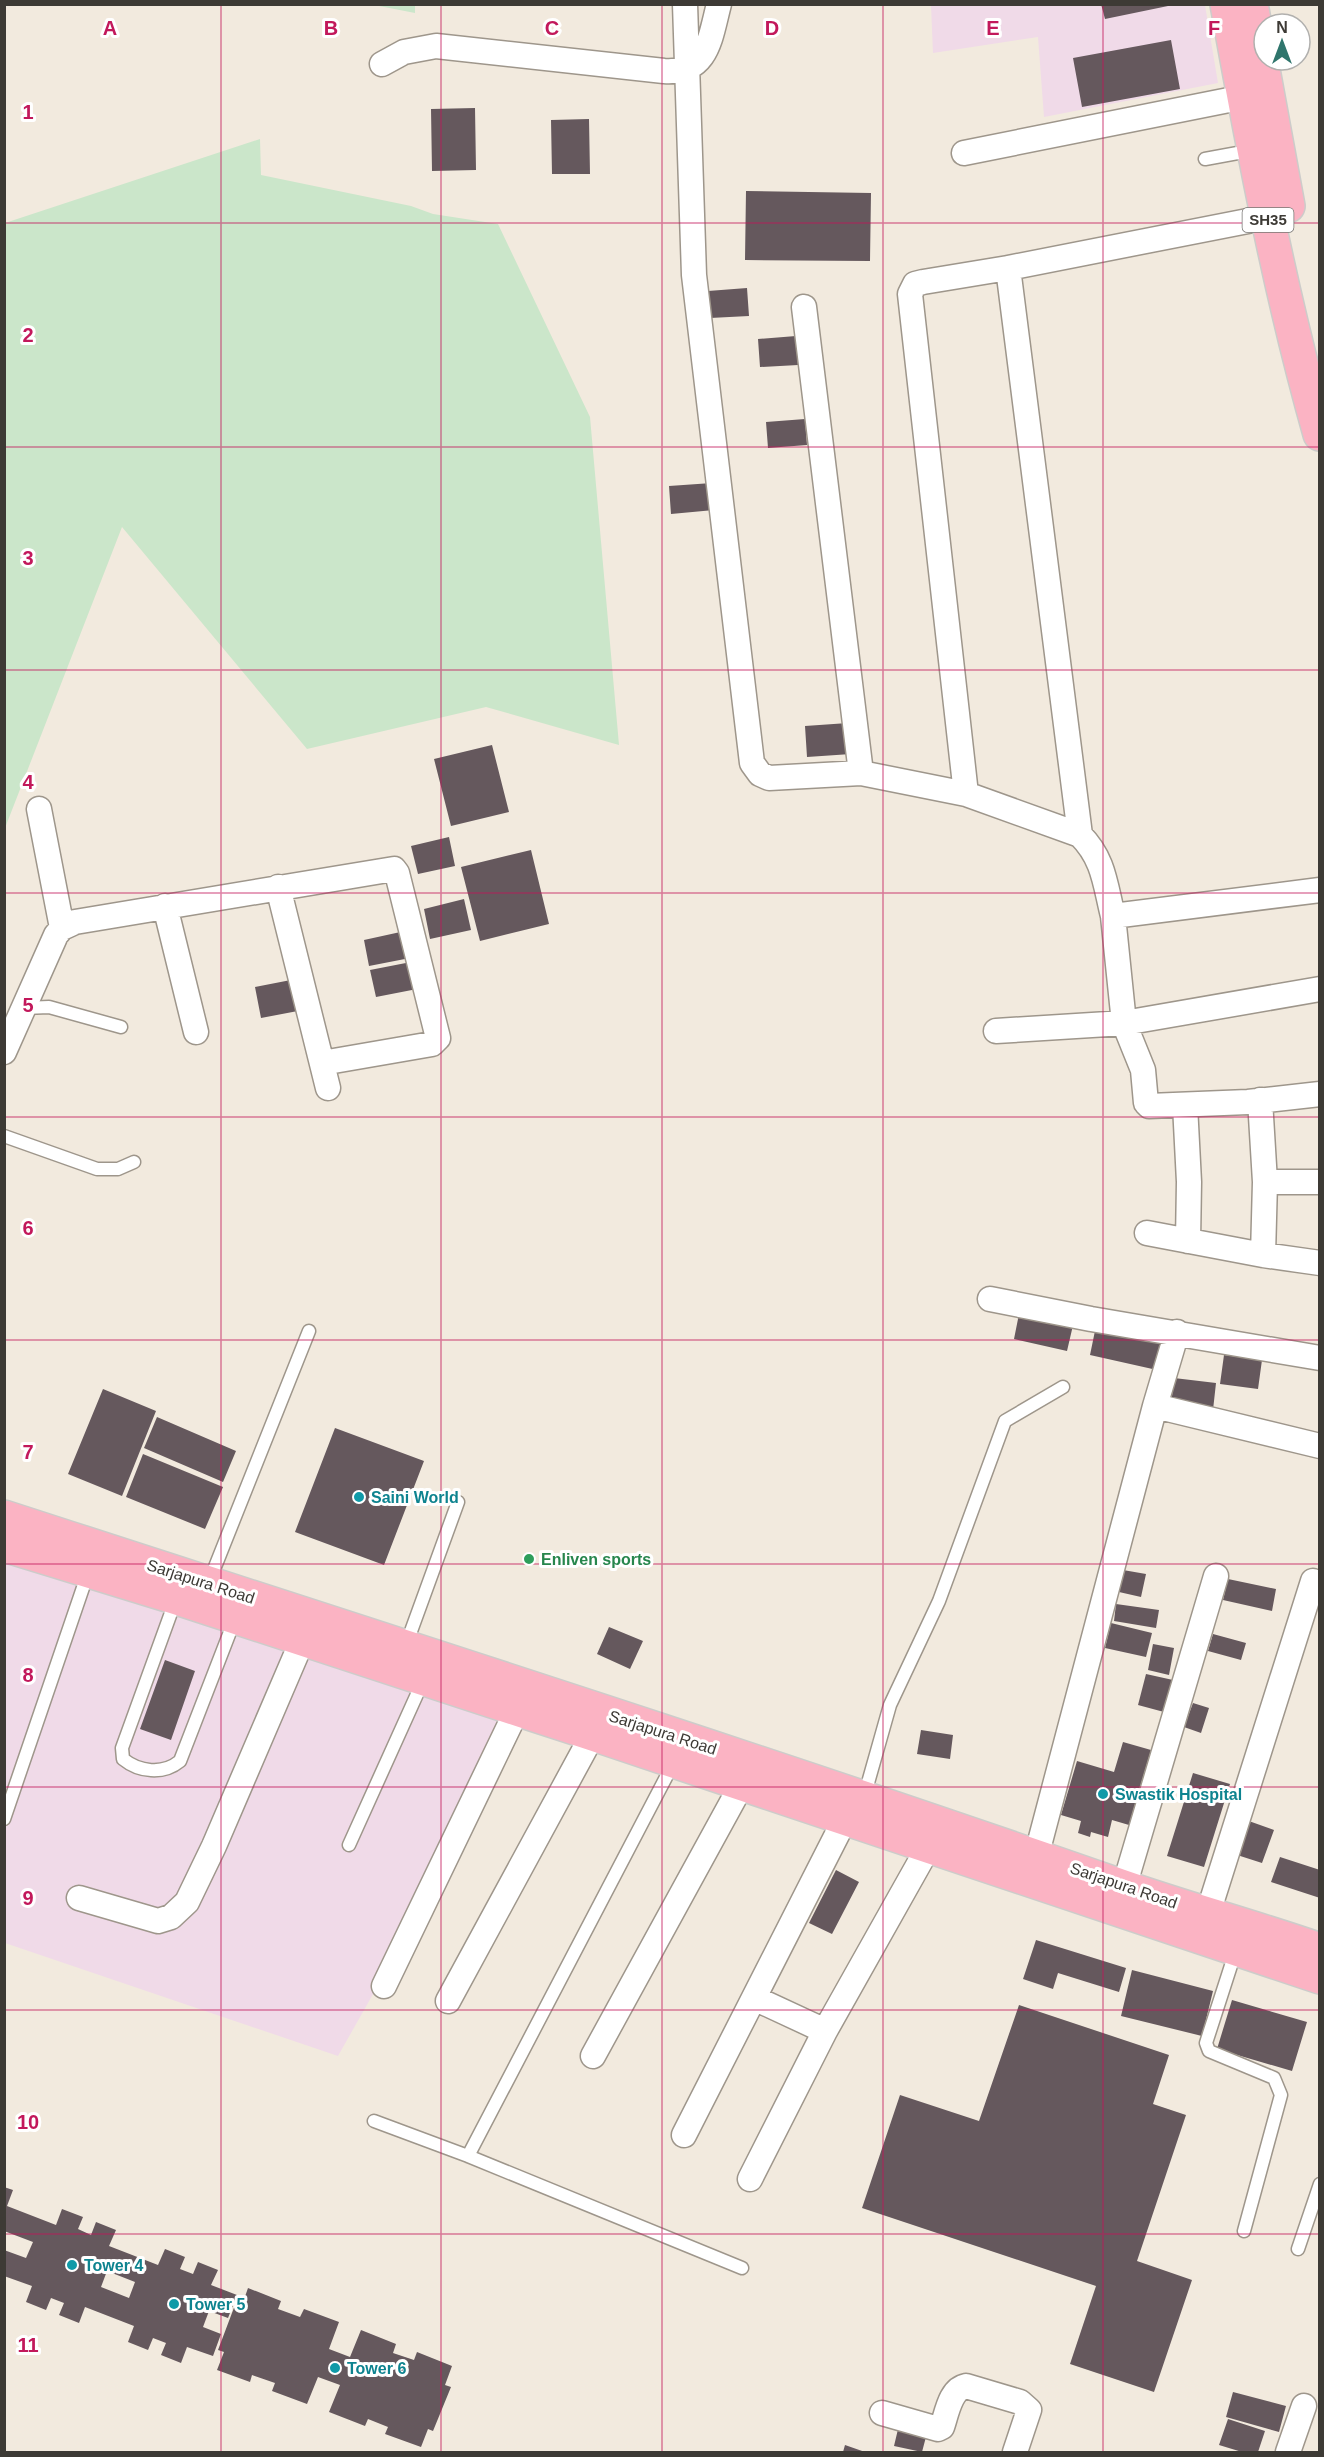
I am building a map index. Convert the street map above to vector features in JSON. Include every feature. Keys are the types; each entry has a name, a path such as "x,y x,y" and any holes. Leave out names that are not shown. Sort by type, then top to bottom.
{"main road":[{"name":"SH35","path":"1227,4 1254,150 1278,215"},
{"name":"SH35","path":"1251,4 1278,215 1314,364 1320,434"},
{"name":"Sarjapura Road","path":"4,1517 209,1584 239,1606 302,1641 742,1784 855,1808 928,1846 1124,1887 1320,1950"},
{"name":"Sarjapura Road","path":"4,1545 177,1598 239,1606 405,1647 855,1808 1034,1868 1236,1949 1320,1977"}],"street":[{"path":"686,4 694,275 752,763 760,774 769,778 861,773 966,794 1080,835 1093,848 1100,862 1113,916 1124,1023 1143,1070 1146,1103 1154,1107 1320,1094"},
{"path":"382,64 404,52 436,46 673,72 687,68 705,54 719,4"},
{"path":"964,153 1244,97"},
{"path":"966,794 910,294 915,284 1278,215"},
{"path":"1008,268 1080,835"},
{"path":"804,307 861,773"},
{"path":"39,809 62,928"},
{"path":"4,1052 56,935 62,928 75,922 391,868 397,873 438,1038 436,1042 322,1063"},
{"path":"278,887 328,1088"},
{"path":"1113,916 1320,890"},
{"path":"165,906 196,1032"},
{"path":"996,1031 1124,1023 1320,989"},
{"path":"1260,1100 1265,1182 1263,1255"},
{"path":"1185,1105 1189,1182 1188,1241"},
{"path":"1265,1182 1320,1182"},
{"path":"1147,1233 1263,1255 1320,1263"},
{"path":"990,1299 1091,1319 1320,1358"},
{"path":"1034,1868 1155,1406 1177,1332"},
{"path":"1155,1406 1320,1446"},
{"path":"1124,1887 1216,1576"},
{"path":"1208,1913 1313,1581"},
{"path":"79,1898 158,1921 171,1917 187,1902 214,1846 302,1641"},
{"path":"384,1986 517,1710"},
{"path":"448,2001 593,1734"},
{"path":"593,2056 742,1784"},
{"path":"684,2135 855,1808"},
{"path":"750,2179 825,2031 928,1846"},
{"path":"754,1998 825,2031"},
{"path":"882,2413 938,2429 942,2427 955,2392 960,2387 966,2386 1020,2402 1029,2410 1015,2452"},
{"path":"1288,2452 1304,2406"}],"lane":[{"path":"1205,159 1254,150"},
{"path":"24,1008 49,1006 121,1027"},
{"path":"4,1136 97,1170 118,1168 134,1162"},
{"path":"209,1584 309,1331"},
{"path":"855,1808 890,1705 939,1601 1005,1421 1062,1387"},
{"path":"405,1647 458,1502"},
{"path":"4,1819 88,1572"},
{"path":"177,1598 122,1748 123,1759 131,1766 156,1771 172,1768 180,1761 239,1606"},
{"path":"349,1845 423,1680"},
{"path":"468,2156 674,1761"},
{"path":"1236,1949 1206,2043 1207,2048 1209,2051 1274,2078 1281,2096 1244,2231"},
{"path":"374,2121 468,2156 742,2268"},
{"path":"1298,2249 1320,2184"}],"shaded area":[{"path":"931,5 1205,5 1218,83 1044,117 1038,37 933,53"},
{"path":"5,1556 523,1729 338,2056 5,1943"}],"green space":[{"path":"374,5 415,5 415,13"},
{"path":"260,139 261,175 411,206 433,214 498,224 590,417 619,745 486,707 307,749 122,527 5,828 5,223"}],"building":[{"path":"1101,4 1168,4 1168,6 1105,19"},
{"path":"1171,40 1180,89 1082,107 1073,58"},
{"path":"475,108 476,170 432,171 431,109"},
{"path":"589,119 590,174 552,174 551,120"},
{"path":"746,191 871,193 870,261 745,260"},
{"path":"747,288 749,316 710,318 708,291"},
{"path":"796,336 798,365 760,367 758,339"},
{"path":"805,419 807,445 768,448 766,422"},
{"path":"712,483 714,510 671,514 669,486"},
{"path":"848,723 851,754 807,757 805,726"},
{"path":"492,745 509,812 451,826 434,759"},
{"path":"449,837 455,866 418,874 411,846"},
{"path":"531,850 549,924 480,941 461,867"},
{"path":"464,899 471,930 430,939 424,909"},
{"path":"405,931 410,958 369,966 364,940"},
{"path":"411,962 417,989 376,997 370,970"},
{"path":"296,979 303,1010 261,1018 255,987"},
{"path":"1020,1309 1074,1321 1067,1351 1014,1339"},
{"path":"1096,1326 1163,1340 1157,1370 1090,1355"},
{"path":"1224,1355 1262,1360 1258,1389 1220,1384"},
{"path":"1174,1378 1216,1383 1213,1410 1171,1405"},
{"path":"103,1389 156,1411 122,1496 68,1474"},
{"path":"157,1417 236,1451 223,1482 144,1448"},
{"name":"Saini World","path":"335,1428 424,1461 384,1565 295,1532"},
{"path":"143,1454 223,1487 205,1529 126,1497"},
{"path":"1123,1570 1146,1574 1141,1597 1119,1592"},
{"path":"1228,1579 1276,1589 1272,1611 1223,1600"},
{"path":"1116,1604 1159,1610 1156,1628 1114,1621"},
{"path":"1111,1623 1152,1633 1146,1657 1105,1648"},
{"path":"609,1627 643,1641 630,1669 597,1654"},
{"path":"1213,1634 1246,1643 1241,1660 1208,1651"},
{"path":"1153,1644 1174,1648 1169,1675 1148,1670"},
{"path":"165,1660 195,1671 171,1740 140,1729"},
{"path":"1146,1674 1173,1680 1164,1712 1138,1705"},
{"path":"1193,1703 1209,1708 1201,1733 1184,1727"},
{"path":"921,1730 953,1735 950,1759 917,1754"},
{"name":"Swastik Hospital","path":"1123,1742 1151,1750 1129,1825 1112,1820 1108,1837 1091,1832 1090,1837 1078,1833 1081,1821 1061,1815 1077,1761 1114,1772"},
{"path":"1193,1773 1230,1784 1204,1867 1167,1856"},
{"path":"1246,1820 1274,1830 1262,1863 1234,1854"},
{"path":"1280,1857 1320,1870 1320,1898 1271,1882"},
{"path":"836,1870 859,1882 832,1934 809,1923"},
{"path":"1036,1940 1126,1968 1119,1992 1058,1973 1053,1989 1023,1979"},
{"path":"1132,1970 1213,1991 1202,2036 1121,2016"},
{"path":"1232,2000 1307,2022 1292,2071 1217,2049"},
{"path":"1019,2005 1169,2055 1153,2104 1186,2115 1137,2261 1192,2280 1154,2392 1070,2364 1096,2286 862,2208 900,2095 979,2121"},
{"path":"4,2187 13,2190 7,2206 56,2225 62,2209 83,2217 78,2229 91,2235 96,2222 116,2230 109,2246 158,2265 165,2249 185,2257 180,2269 193,2274 198,2262 218,2270 211,2285 237,2295 228,2318 209,2311 203,2327 221,2334 213,2356 187,2347 181,2363 161,2355 166,2343 153,2338 148,2350 128,2342 134,2326 85,2307 79,2323 59,2315 64,2303 51,2298 46,2310 26,2302 32,2286 4,2276 4,2250 26,2258 33,2242 4,2231","holes":["107,2271 135,2282 129,2298 101,2287"]},
{"name":"Tower 6","path":"248,2288 281,2301 278,2309 300,2317 304,2309 339,2322 329,2349 350,2357 361,2330 396,2344 393,2353 414,2360 417,2352 452,2366 445,2385 451,2387 433,2431 428,2429 421,2447 385,2434 388,2427 368,2419 365,2426 329,2412 340,2385 318,2377 307,2404 272,2391 275,2383 252,2375 250,2382 217,2370 224,2352 218,2350 235,2305 241,2308"},
{"path":"1233,2392 1286,2406 1279,2432 1226,2417"},
{"path":"1228,2419 1265,2431 1258,2452 1242,2452 1219,2445"},
{"path":"899,2425 927,2433 922,2452 894,2446"},
{"path":"845,2445 865,2452 843,2452"}],"place":[{"name":"Saini World","path":"359,1497"},
{"name":"Enliven sports","path":"529,1559"},
{"name":"Swastik Hospital","path":"1103,1794"},
{"name":"Tower 4","path":"72,2265"},
{"name":"Tower 5","path":"174,2304"},
{"name":"Tower 6","path":"335,2368"}]}
